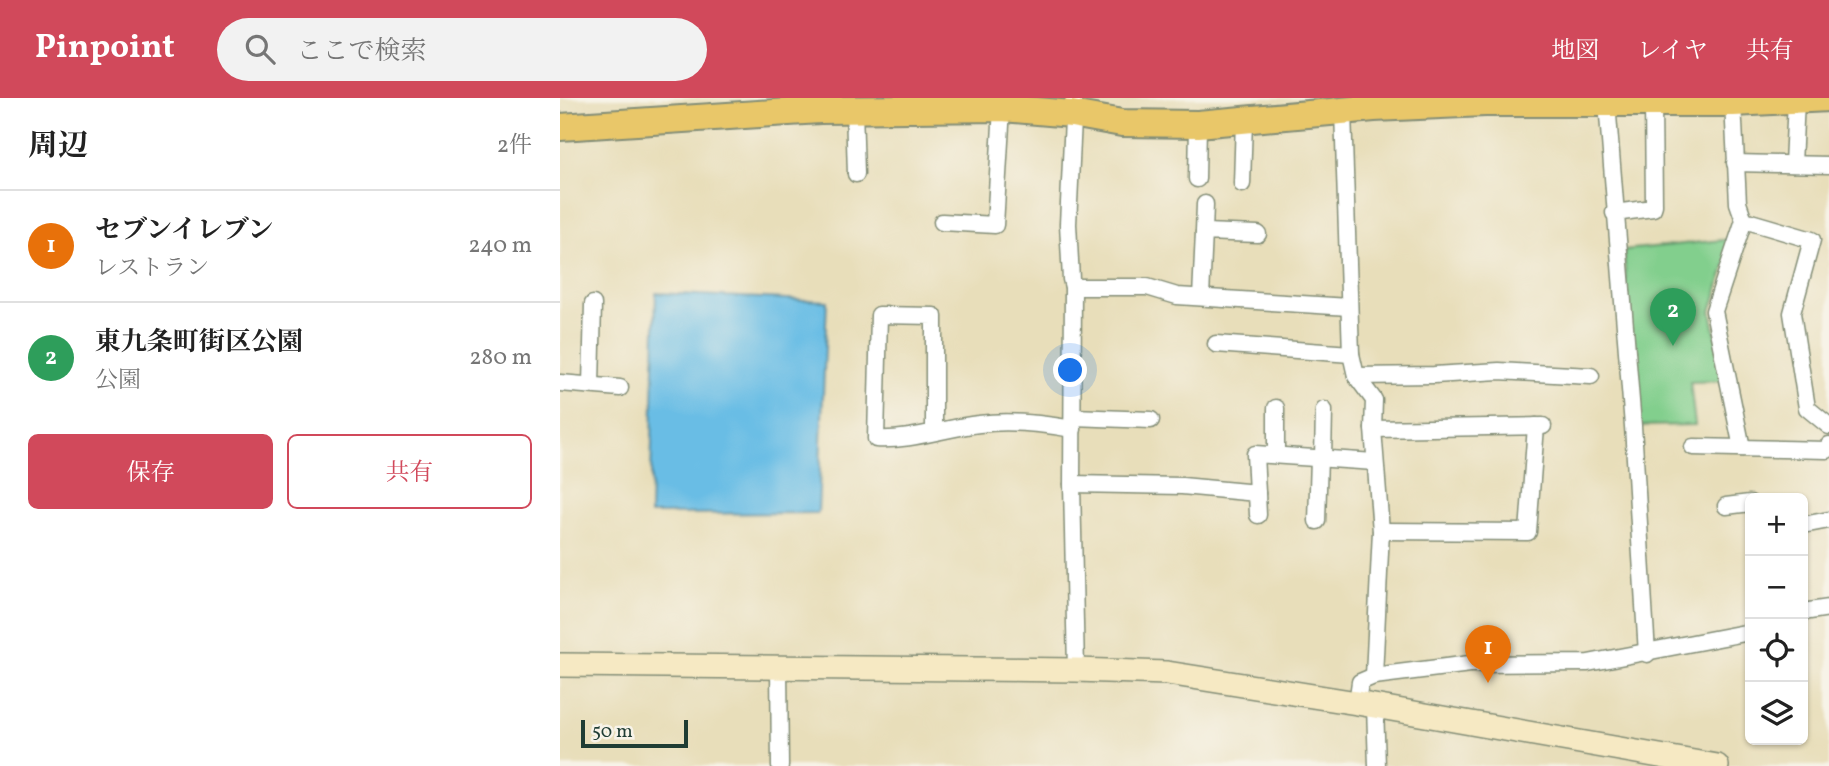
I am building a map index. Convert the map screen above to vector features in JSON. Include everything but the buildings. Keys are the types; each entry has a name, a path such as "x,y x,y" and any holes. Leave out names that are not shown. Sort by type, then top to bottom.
{"main road":[{"path":"560,127 854,109 1073,106 1122,123 1198,124 1342,111 1373,103 1733,103 1829,98"}],"street":[{"path":"1793,164 1796,100"},
{"path":"1607,103 1633,426 1647,654"},
{"path":"1614,213 1653,208 1653,103"},
{"path":"1733,103 1738,203 1744,220 1714,311 1742,448"},
{"path":"1073,106 1068,224 1070,279 1073,287 1072,485 1076,670"},
{"path":"942,222 995,225 1002,108"},
{"path":"854,109 856,174"},
{"path":"1342,111 1351,354 1356,376 1374,400 1373,429 1381,531 1374,676"},
{"path":"1242,184 1244,120"},
{"path":"1197,179 1198,124"},
{"path":"1735,163 1829,165"},
{"path":"1201,298 1205,204"},
{"path":"1744,220 1812,240 1792,313 1807,408 1829,426"},
{"path":"1204,232 1258,234"},
{"path":"1073,287 1147,287 1177,296 1349,307"},
{"path":"591,385 593,304"},
{"path":"934,431 934,316 879,315 876,439 901,440 982,423 1053,426 1151,419"},
{"path":"1216,344 1351,354"},
{"path":"1356,376 1499,371 1591,376"},
{"path":"560,383 620,388"},
{"path":"1276,408 1276,455"},
{"path":"1317,521 1324,410"},
{"path":"1373,429 1540,426 1528,532 1381,531"},
{"path":"1693,447 1827,450 1829,445"},
{"path":"1258,515 1255,454 1375,462"},
{"path":"1072,485 1182,486 1257,492"},
{"path":"1727,506 1745,504"},
{"path":"1808,524 1829,520"},
{"path":"1808,611 1829,608"},
{"path":"1377,766 1360,682 1374,676 1470,664 1588,663 1647,654 1745,633"},
{"path":"560,665 1076,670 1177,674 1717,766"},
{"path":"779,667 780,766"}],"green space":[{"path":"1734,239 1711,311 1725,381 1690,382 1695,425 1633,426 1624,250"}],"water":[{"path":"656,293 827,301 818,513 650,514"}],"place":[{"name":"東九条町街区公園","path":"1673,346"},
{"name":"セブンイレブン","path":"1488,683"}]}
